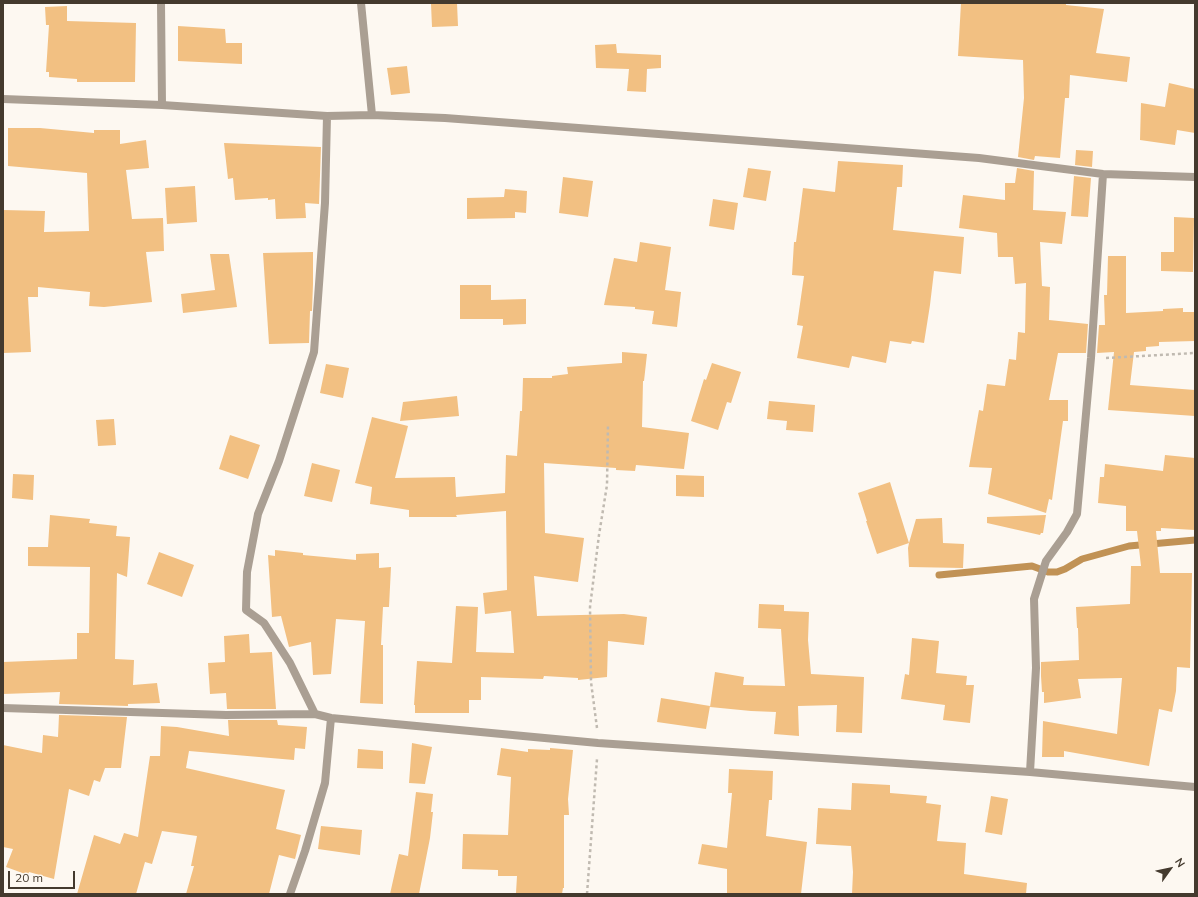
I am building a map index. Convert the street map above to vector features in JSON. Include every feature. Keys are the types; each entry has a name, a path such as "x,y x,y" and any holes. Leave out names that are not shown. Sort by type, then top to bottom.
{"street":[{"path":"160,3 162,105"},
{"path":"361,3 372,115"},
{"path":"3,99 162,105 327,116 372,115 453,119 979,158 1103,174 1195,177"},
{"path":"315,714 290,663 264,622 246,610 247,572 258,514 279,461 314,352 325,203 327,116"},
{"path":"1030,772 1036,668 1034,599 1046,561 1067,532 1077,514 1092,358 1103,174"},
{"path":"3,708 226,715 315,714 331,718 598,743 1030,772 1195,787"},
{"path":"290,894 305,851 325,783 331,718"}],"path":[{"path":"1092,358 1195,353"},
{"path":"587,894 598,743 591,682 590,607 599,535 608,485 608,424"}],"building":[{"path":"457,3 458,26 432,27 431,4"},
{"path":"961,3 1066,3 1066,5 1104,9 1096,53 1130,57 1127,82 1070,75 1069,98 1065,98 1060,158 1035,156 1034,160 1018,157 1024,98 1023,60 958,56"},
{"path":"67,6 67,21 136,23 135,82 77,82 77,79 49,77 49,72 46,72 49,25 46,25 45,7"},
{"path":"178,26 225,29 226,43 242,43 242,64 178,61"},
{"path":"616,44 617,53 661,55 661,68 647,69 646,92 627,91 629,69 596,68 595,45"},
{"path":"407,66 410,93 391,95 387,68"},
{"path":"1169,83 1195,89 1195,133 1177,130 1175,145 1140,140 1141,103 1165,107"},
{"path":"8,128 40,128 94,133 94,130 120,130 120,144 146,140 149,168 126,170 132,219 163,218 164,251 146,252 152,302 104,307 89,306 90,292 38,287 38,297 28,297 31,352 3,353 3,210 45,211 44,232 89,231 87,173 8,166"},
{"path":"224,143 321,147 319,204 305,203 306,218 276,219 275,199 235,200 233,178 228,179"},
{"path":"1076,150 1093,151 1092,167 1075,165"},
{"path":"838,161 903,165 902,187 897,187 893,230 964,237 961,274 934,271 924,343 912,341 911,344 890,341 886,363 852,356 849,368 797,358 803,326 797,325 804,276 792,275 794,242 796,242 803,188 835,192"},
{"path":"748,168 771,171 766,201 743,197"},
{"path":"1017,168 1034,171 1033,210 1066,212 1062,244 1040,242 1042,286 1050,287 1049,320 1088,324 1086,353 1058,353 1049,400 1068,400 1068,421 1063,421 1052,500 1049,499 1046,513 988,494 992,468 969,467 979,410 983,411 987,384 1005,386 1009,359 1016,360 1018,332 1025,333 1026,283 1015,284 1013,257 998,257 997,233 959,228 963,195 1005,200 1005,183 1015,183"},
{"path":"1074,176 1091,178 1088,217 1071,216"},
{"path":"563,177 593,181 588,217 559,213"},
{"path":"195,186 197,222 167,224 165,188"},
{"path":"505,189 527,191 526,213 515,212 515,218 467,219 467,198 504,197"},
{"path":"713,199 738,203 734,230 709,226"},
{"path":"1174,217 1194,218 1193,272 1161,271 1161,252 1174,252"},
{"path":"640,242 671,247 665,290 681,292 677,327 652,324 654,311 635,309 635,307 604,305 614,258 637,262"},
{"path":"313,252 312,311 310,311 309,343 269,344 263,253"},
{"path":"210,254 229,254 237,307 183,313 181,294 215,290"},
{"path":"1108,256 1126,256 1126,313 1163,311 1163,309 1183,308 1183,312 1195,312 1195,341 1159,342 1159,346 1146,347 1146,351 1134,352 1130,385 1195,390 1195,416 1108,410 1114,352 1097,353 1099,325 1105,325 1104,295 1107,295"},
{"path":"460,285 491,285 491,300 526,299 526,324 503,325 503,319 460,319"},
{"path":"622,352 647,354 643,381 642,427 689,433 684,469 636,465 635,471 616,470 616,468 544,463 545,533 584,538 578,582 534,576 537,616 624,614 647,617 644,645 608,641 607,677 578,680 578,678 544,676 543,679 481,677 481,700 469,700 469,713 415,713 414,705 417,661 452,663 456,606 478,607 476,652 514,653 511,611 485,614 483,593 507,590 506,511 456,515 457,517 409,517 409,510 370,504 372,487 355,483 372,417 408,426 395,478 455,477 456,497 505,493 506,455 517,456 520,411 522,411 523,378 552,378 552,376 568,374 567,367 622,363"},
{"path":"712,363 741,372 731,403 727,402 718,430 691,421 704,379 706,380"},
{"path":"326,364 349,368 343,398 320,393"},
{"path":"457,396 459,416 400,421 403,402"},
{"path":"769,401 815,405 813,432 786,430 787,421 767,419"},
{"path":"114,419 116,445 98,446 96,420"},
{"path":"230,435 260,445 248,479 219,469"},
{"path":"1165,455 1195,458 1195,530 1161,528 1161,531 1156,531 1160,573 1192,573 1190,668 1177,667 1176,691 1172,712 1159,709 1149,766 1064,751 1064,757 1042,757 1043,721 1117,734 1122,678 1078,679 1081,698 1044,703 1041,662 1079,660 1076,607 1130,604 1131,566 1141,566 1137,531 1126,531 1126,506 1098,503 1100,477 1104,477 1105,464 1163,471"},
{"path":"312,463 340,470 332,502 304,496"},
{"path":"13,474 34,475 33,500 12,498"},
{"path":"676,475 704,476 704,497 676,496"},
{"path":"890,482 909,543 877,554 858,493"},
{"path":"50,515 90,519 89,523 117,526 116,536 130,537 127,577 117,573 115,659 134,660 133,685 157,683 160,703 128,704 128,706 59,704 60,692 3,694 3,662 77,659 77,633 89,633 90,567 28,566 28,547 48,547"},
{"path":"1046,515 1043,533 1040,535 987,523 987,517"},
{"path":"942,518 943,543 964,544 963,568 909,567 909,543 916,519"},
{"path":"275,550 303,553 303,555 356,560 356,554 379,553 379,568 391,567 389,607 383,607 381,645 383,645 383,704 360,703 365,621 336,619 331,674 313,675 311,642 289,647 281,616 272,617 268,555 275,556"},
{"path":"159,552 194,565 182,597 147,584"},
{"path":"759,604 784,605 784,611 809,612 808,640 811,674 864,677 862,733 836,732 837,705 798,706 799,736 774,734 776,712 710,707 715,672 744,677 743,685 785,686 781,629 758,628"},
{"path":"249,634 250,653 272,652 276,709 227,709 226,693 210,694 208,663 225,662 224,636"},
{"path":"912,638 939,641 936,673 967,676 966,685 974,685 970,723 943,720 945,705 901,699 905,674 909,675"},
{"path":"661,698 710,706 706,729 657,722"},
{"path":"59,715 127,717 121,768 105,768 100,782 94,780 89,796 69,789 54,879 29,872 28,875 6,867 13,849 3,847 3,745 42,753 43,735 58,737"},
{"path":"228,720 277,720 278,725 307,727 305,749 295,748 294,760 189,751 186,768 285,790 276,829 301,835 295,859 279,855 269,894 186,894 194,866 191,866 197,836 162,831 152,864 145,862 136,894 77,894 94,835 120,844 124,833 138,837 150,756 160,756 161,726 177,727 229,736"},
{"path":"412,743 432,747 425,784 409,783"},
{"path":"501,748 528,752 528,749 550,750 550,748 573,750 568,799 569,815 564,815 564,888 562,894 516,893 517,876 498,876 498,870 462,869 463,834 508,835 511,777 497,775"},
{"path":"358,749 383,751 383,769 357,768"},
{"path":"729,769 773,771 772,800 769,800 766,836 807,842 801,894 727,894 727,869 698,864 702,844 727,848 732,793 728,793"},
{"path":"852,783 890,785 890,793 927,796 926,803 941,805 937,841 966,843 964,874 1027,883 1026,894 852,894 853,872 851,846 816,844 818,808 851,810"},
{"path":"416,792 433,794 431,812 433,812 430,838 419,894 390,894 399,854 408,856"},
{"path":"991,796 1008,799 1002,835 985,832"},
{"path":"321,826 362,830 360,855 318,849"}],"waterway":[{"path":"939,575 1032,566 1048,572 1057,572 1082,559 1129,546 1195,540"}]}
